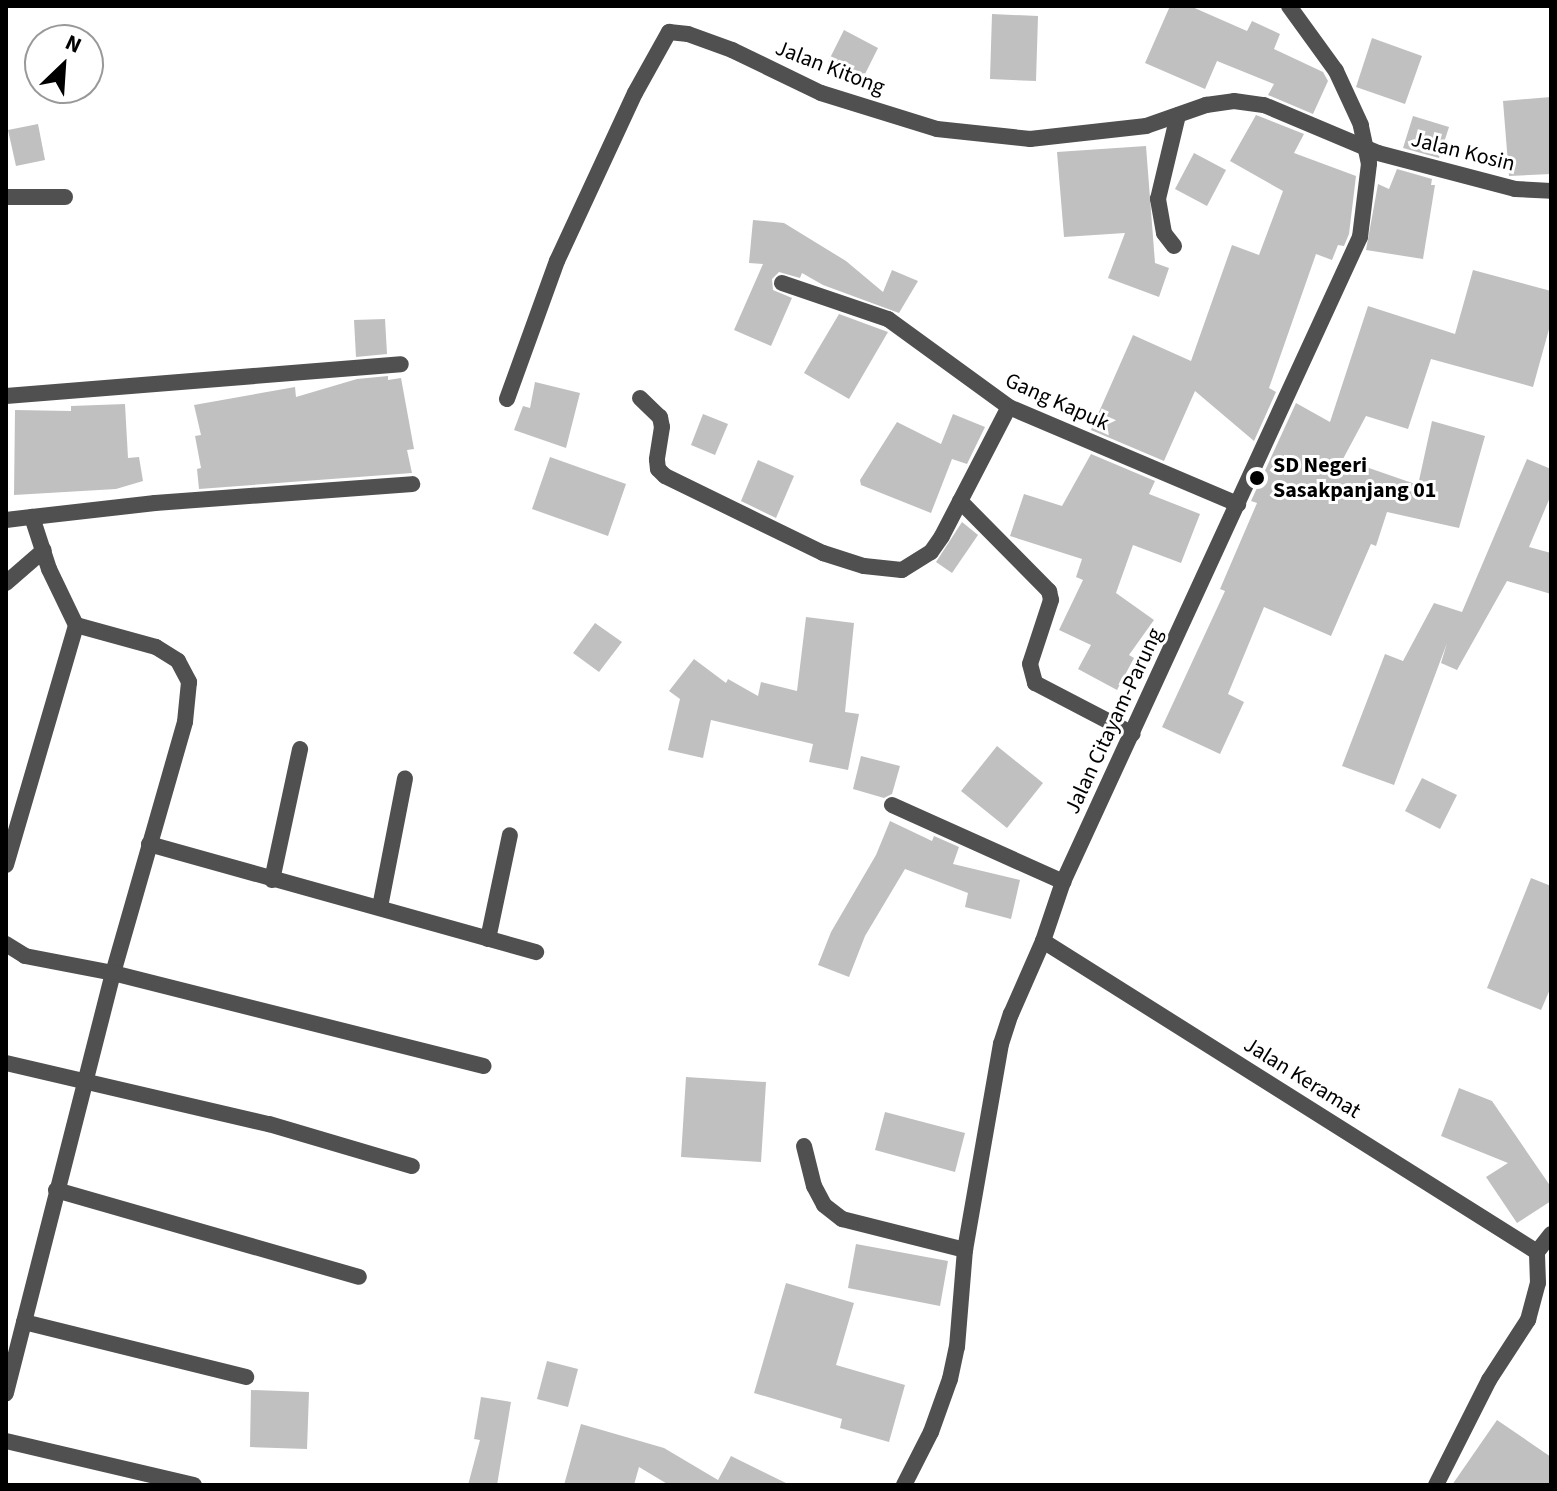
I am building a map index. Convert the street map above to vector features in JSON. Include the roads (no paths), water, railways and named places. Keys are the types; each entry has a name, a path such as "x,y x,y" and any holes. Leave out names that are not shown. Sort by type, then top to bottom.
{"street":[{"name":"Jalan Citayam-Parung","path":"904,1485 931,1432 950,1379 957,1347 965,1250 1001,1044 1043,941 1063,882 1360,237 1367,182 1367,148 1361,125 1336,71 1289,6"},
{"name":"Jalan Kitong","path":"507,399 557,261 635,93 669,32 688,34 732,50 821,93 937,129 1030,139 1146,126 1206,105 1234,101 1264,105 1367,148"},
{"path":"1174,246 1164,233 1158,199 1178,115"},
{"name":"Jalan Kosin","path":"1367,148 1515,189 1551,191"},
{"path":"6,197 65,197"},
{"name":"Gang Kapuk","path":"782,283 888,319 1009,407 1238,504"},
{"path":"6,396 141,388 401,364"},
{"path":"640,398 660,417 662,427 657,460 658,469 665,476 823,553 864,566 902,570 931,552 1009,407"},
{"path":"6,520 155,503 412,484"},
{"path":"960,501 1049,591 1051,600 1030,664 1035,683 1133,734"},
{"path":"6,1394 113,973 185,722 189,682 178,661 156,647 76,625 49,569 32,517"},
{"path":"6,583 44,550"},
{"path":"6,865 76,625"},
{"path":"272,880 300,749"},
{"path":"380,907 405,778"},
{"path":"892,805 1063,882"},
{"path":"488,939 510,835"},
{"path":"149,844 536,952"},
{"name":"Jalan Keramat","path":"1043,941 1537,1252"},
{"path":"6,944 25,956 113,973 483,1066"},
{"path":"6,1063 88,1079 269,1124 412,1166"},
{"path":"804,1146 814,1186 824,1205 842,1219 965,1250"},
{"path":"56,1190 359,1277"},
{"path":"1436,1485 1489,1380 1528,1320 1538,1283 1537,1252 1551,1234"},
{"path":"24,1322 246,1377"},
{"path":"6,1441 194,1485"}],"place":[{"name":"SD Negeri Sasakpanjang 01","path":"1257,478"}]}
